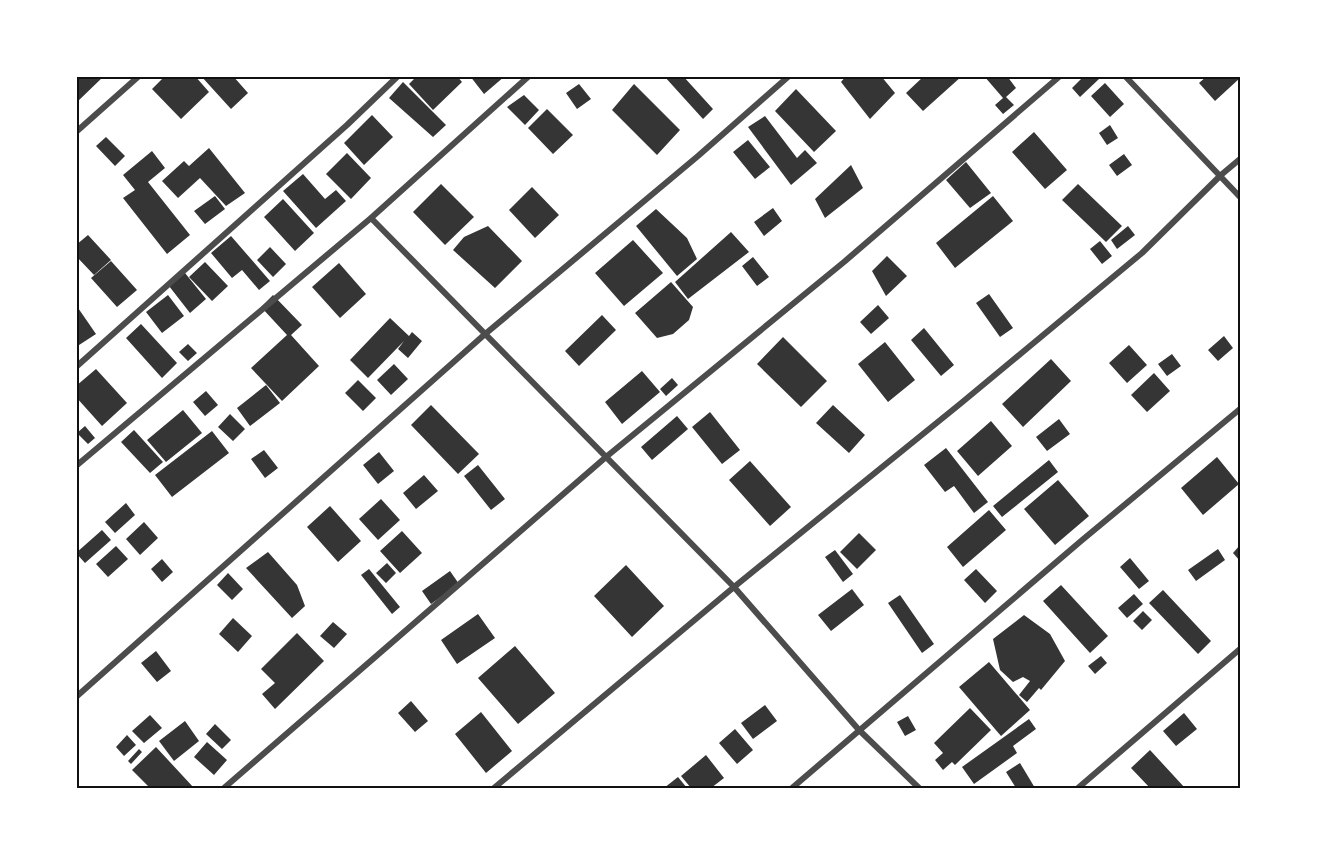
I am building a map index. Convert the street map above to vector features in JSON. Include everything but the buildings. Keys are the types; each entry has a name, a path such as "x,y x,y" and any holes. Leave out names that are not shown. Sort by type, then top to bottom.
{"street":[{"path":"76,132 139,76"},
{"path":"76,367 348,125 398,76"},
{"path":"76,466 370,218 529,76"},
{"path":"76,697 484,334 698,156 789,76"},
{"path":"224,789 606,457 844,262 1060,76"},
{"path":"1125,76 1240,197"},
{"path":"494,789 734,587 960,405 1133,260 1240,159"},
{"path":"370,218 734,587 859,730 919,789"},
{"path":"792,789 1081,541 1240,409"},
{"path":"1078,789 1240,649"}]}
